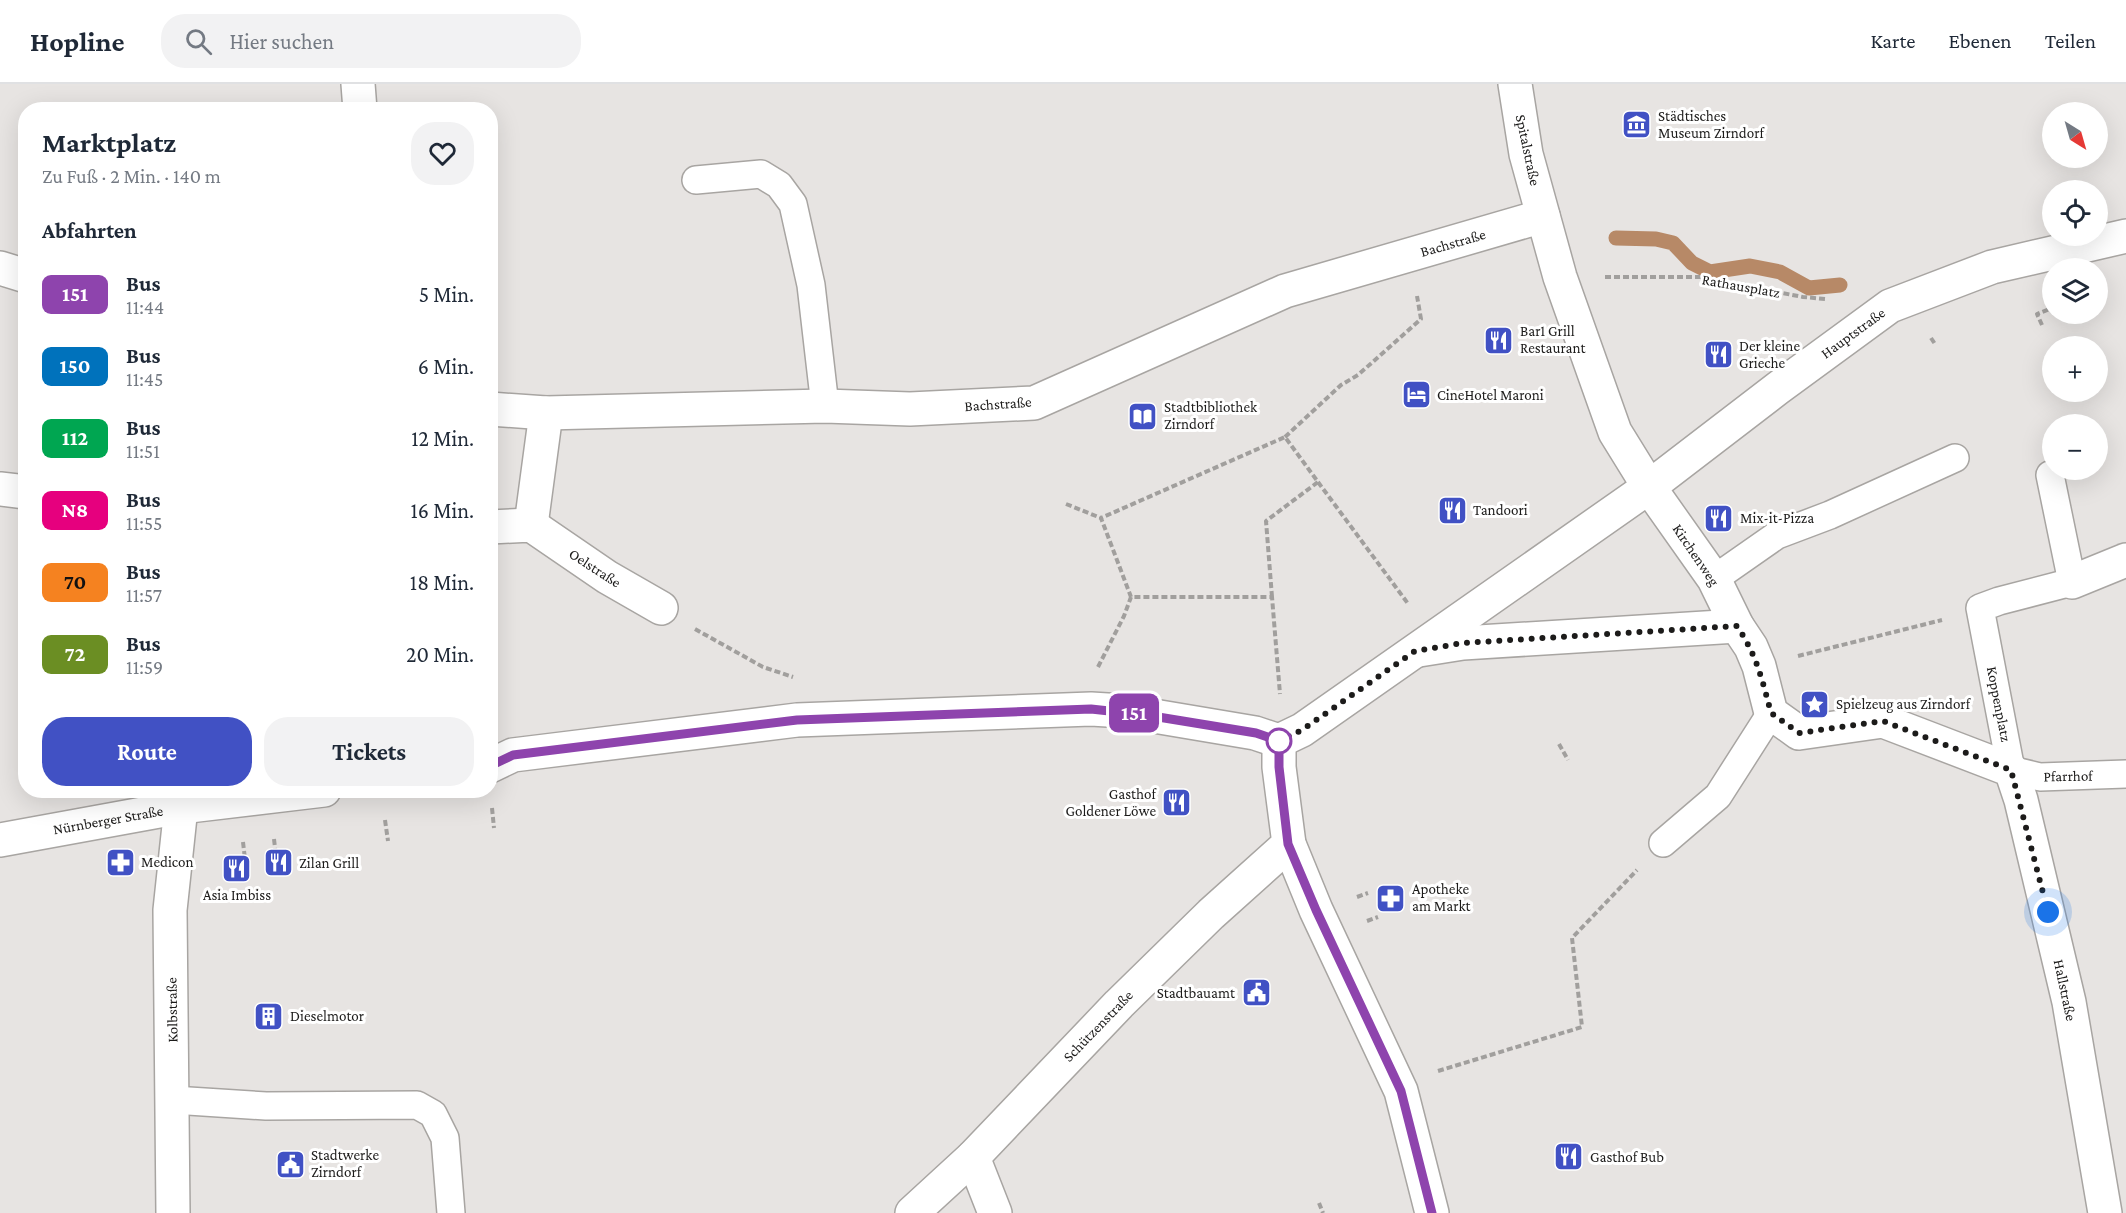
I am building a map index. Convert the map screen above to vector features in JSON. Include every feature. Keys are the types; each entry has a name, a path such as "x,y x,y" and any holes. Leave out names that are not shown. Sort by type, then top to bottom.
{"street":[{"path":"358,84 359,102"},
{"name":"Spitalstraße","path":"1515,84 1526,154 1543,216"},
{"path":"1543,216 1560,277 1615,432 1649,487"},
{"name":"Bachstraße","path":"498,410 546,413 825,406 910,409 1034,403 1285,291 1543,216"},
{"name":"Hauptstraße","path":"1279,741 1302,730 1649,487 1890,306 1992,267 2126,236"},
{"path":"0,268 18,274"},
{"path":"498,527 531,525 546,413"},
{"name":"Kirchenweg","path":"1649,487 1714,579 1759,666"},
{"path":"0,489 18,491"},
{"name":"Oelstraße","path":"531,525 607,577 661,608"},
{"path":"2072,582 2126,560"},
{"path":"1424,644 1737,626"},
{"path":"1759,666 1771,713"},
{"path":"498,762 513,755 797,720 1091,709 1124,711 1256,733 1279,741 1279,767 1288,844 1316,910 1401,1091 1432,1213"},
{"name":"Koppenplatz","path":"1771,713 1799,733 1883,721 2011,770"},
{"name":"Hallstraße","path":"2011,770 2069,1002 2105,1213"},
{"name":"Nürnberger Straße","path":"0,840 180,807 256,798"},
{"name":"Kolbstraße","path":"173,1213 170,910 180,807"},
{"name":"Schützenstraße","path":"912,1213 973,1157 1119,1004 1211,914 1288,844"},
{"path":"973,1157 995,1213"}],"lane":[{"path":"696,180 761,174 779,184 793,204 811,285 825,406"},
{"path":"1714,579 1777,535 1830,515 1955,458"},
{"path":"1980,608 2072,582 2051,480"},
{"name":"Koppenplatz","path":"1980,608 2011,770"},
{"path":"1664,843 1718,796 1771,713"},
{"name":"Pfarrhof","path":"2011,770 2040,777 2126,774"},
{"path":"173,1100 266,1106 417,1105 433,1114 445,1138 450,1213"}],"path":[{"name":"Rathausplatz","path":"1602,277 1700,277 1803,297 1826,299"},
{"path":"1066,504 1101,518 1285,437 1341,385 1358,375 1421,319 1416,290"},
{"path":"2042,312 2037,314 2042,325"},
{"path":"1931,338 1935,344"},
{"path":"1285,437 1318,482 1424,644"},
{"path":"1280,694 1266,521 1318,482"},
{"path":"1097,669 1131,597 1101,518"},
{"path":"1131,597 1272,597"},
{"path":"661,608 763,668"},
{"path":"1759,666 1961,615 1980,608"},
{"path":"1559,744 1568,760"},
{"path":"385,820 388,841"},
{"path":"1401,1091 1444,1067 1582,1027 1572,938 1664,843"},
{"path":"1354,898 1368,893"},
{"path":"1365,922 1378,917"},
{"path":"1319,1203 1323,1213"}],"waterway":[{"path":"1616,238 1656,239 1673,243 1692,263 1710,272 1750,266 1780,272 1809,288 1840,285"}],"bus line":[{"name":"151","path":"498,762 513,755 797,720 1091,709 1124,711 1256,733 1279,741 1279,767 1288,844 1316,910 1401,1091 1432,1213"}],"place":[{"name":"Städtisches Museum Zirndorf","path":"1637,125"},
{"name":"Bar1 Grill Restaurant","path":"1499,340"},
{"name":"Der kleine Grieche","path":"1718,355"},
{"name":"CineHotel Maroni","path":"1416,395"},
{"name":"Stadtbibliothek Zirndorf","path":"1143,416"},
{"name":"Tandoori","path":"1452,510"},
{"name":"Mix-it-Pizza","path":"1719,518"},
{"name":"Spielzeug aus Zirndorf","path":"1815,704"},
{"name":"Gasthof Goldener Löwe","path":"1177,803"},
{"name":"Medicon","path":"120,862"},
{"name":"Zilan Grill","path":"278,863"},
{"name":"Asia Imbiss","path":"237,868"},
{"name":"Apotheke am Markt","path":"1391,898"},
{"name":"Stadtbauamt","path":"1256,993"},
{"name":"Dieselmotor","path":"269,1016"},
{"name":"Gasthof Bub","path":"1569,1157"},
{"name":"Stadtwerke Zirndorf","path":"290,1164"}],"route":[{"path":"1279,741 1302,730 1415,651 1463,643 1737,626 1751,647 1759,666 1771,713 1799,733 1883,721 2011,770 2048,912"}]}
